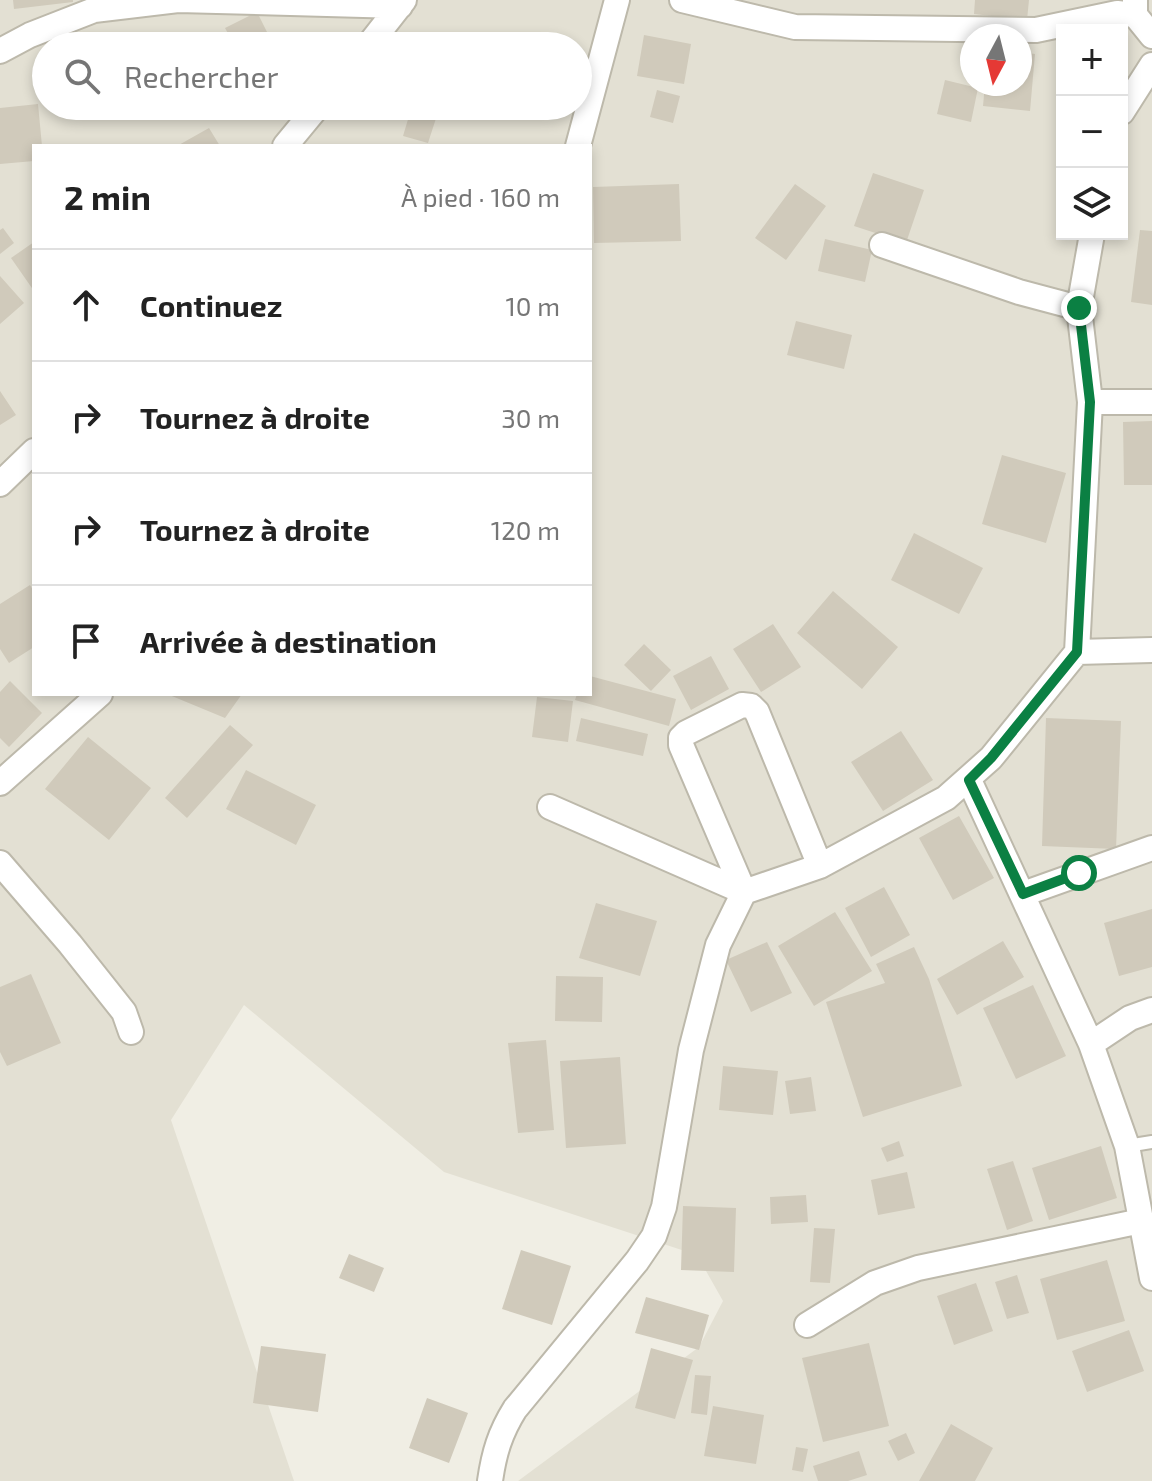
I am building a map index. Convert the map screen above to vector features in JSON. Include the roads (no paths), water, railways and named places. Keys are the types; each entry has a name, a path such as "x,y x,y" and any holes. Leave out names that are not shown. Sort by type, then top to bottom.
{"street":[{"path":"38,32 94,10 178,0 402,3"},
{"path":"592,94 617,0"},
{"path":"682,0 795,27 1036,30 1135,7 1152,36"},
{"path":"379,32 402,3"},
{"path":"0,51 32,34"},
{"path":"1128,103 1152,65"},
{"path":"287,144 306,120"},
{"path":"579,144 585,120"},
{"path":"550,807 744,892 820,866 946,798 991,758 1077,652 1090,402 1079,308 1091,240"},
{"path":"882,245 1019,292 1079,308"},
{"path":"1090,402 1152,402"},
{"path":"0,484 32,453"},
{"path":"1077,652 1152,650"},
{"path":"0,783 98,696"},
{"path":"490,1481 501,1431 515,1409 637,1261 654,1236 664,1207 691,1050 718,945 744,892 681,745 681,738 742,705 751,706 757,712 820,866"},
{"path":"969,780 1091,1044 1127,1146 1152,1278"},
{"path":"1023,894 1152,848"},
{"path":"0,863 124,1012 131,1032"},
{"path":"1091,1044 1130,1018 1152,1010"},
{"path":"807,1325 875,1283 918,1268 1141,1221"}],"lane":[{"path":"1127,1146 1152,1142"}]}
